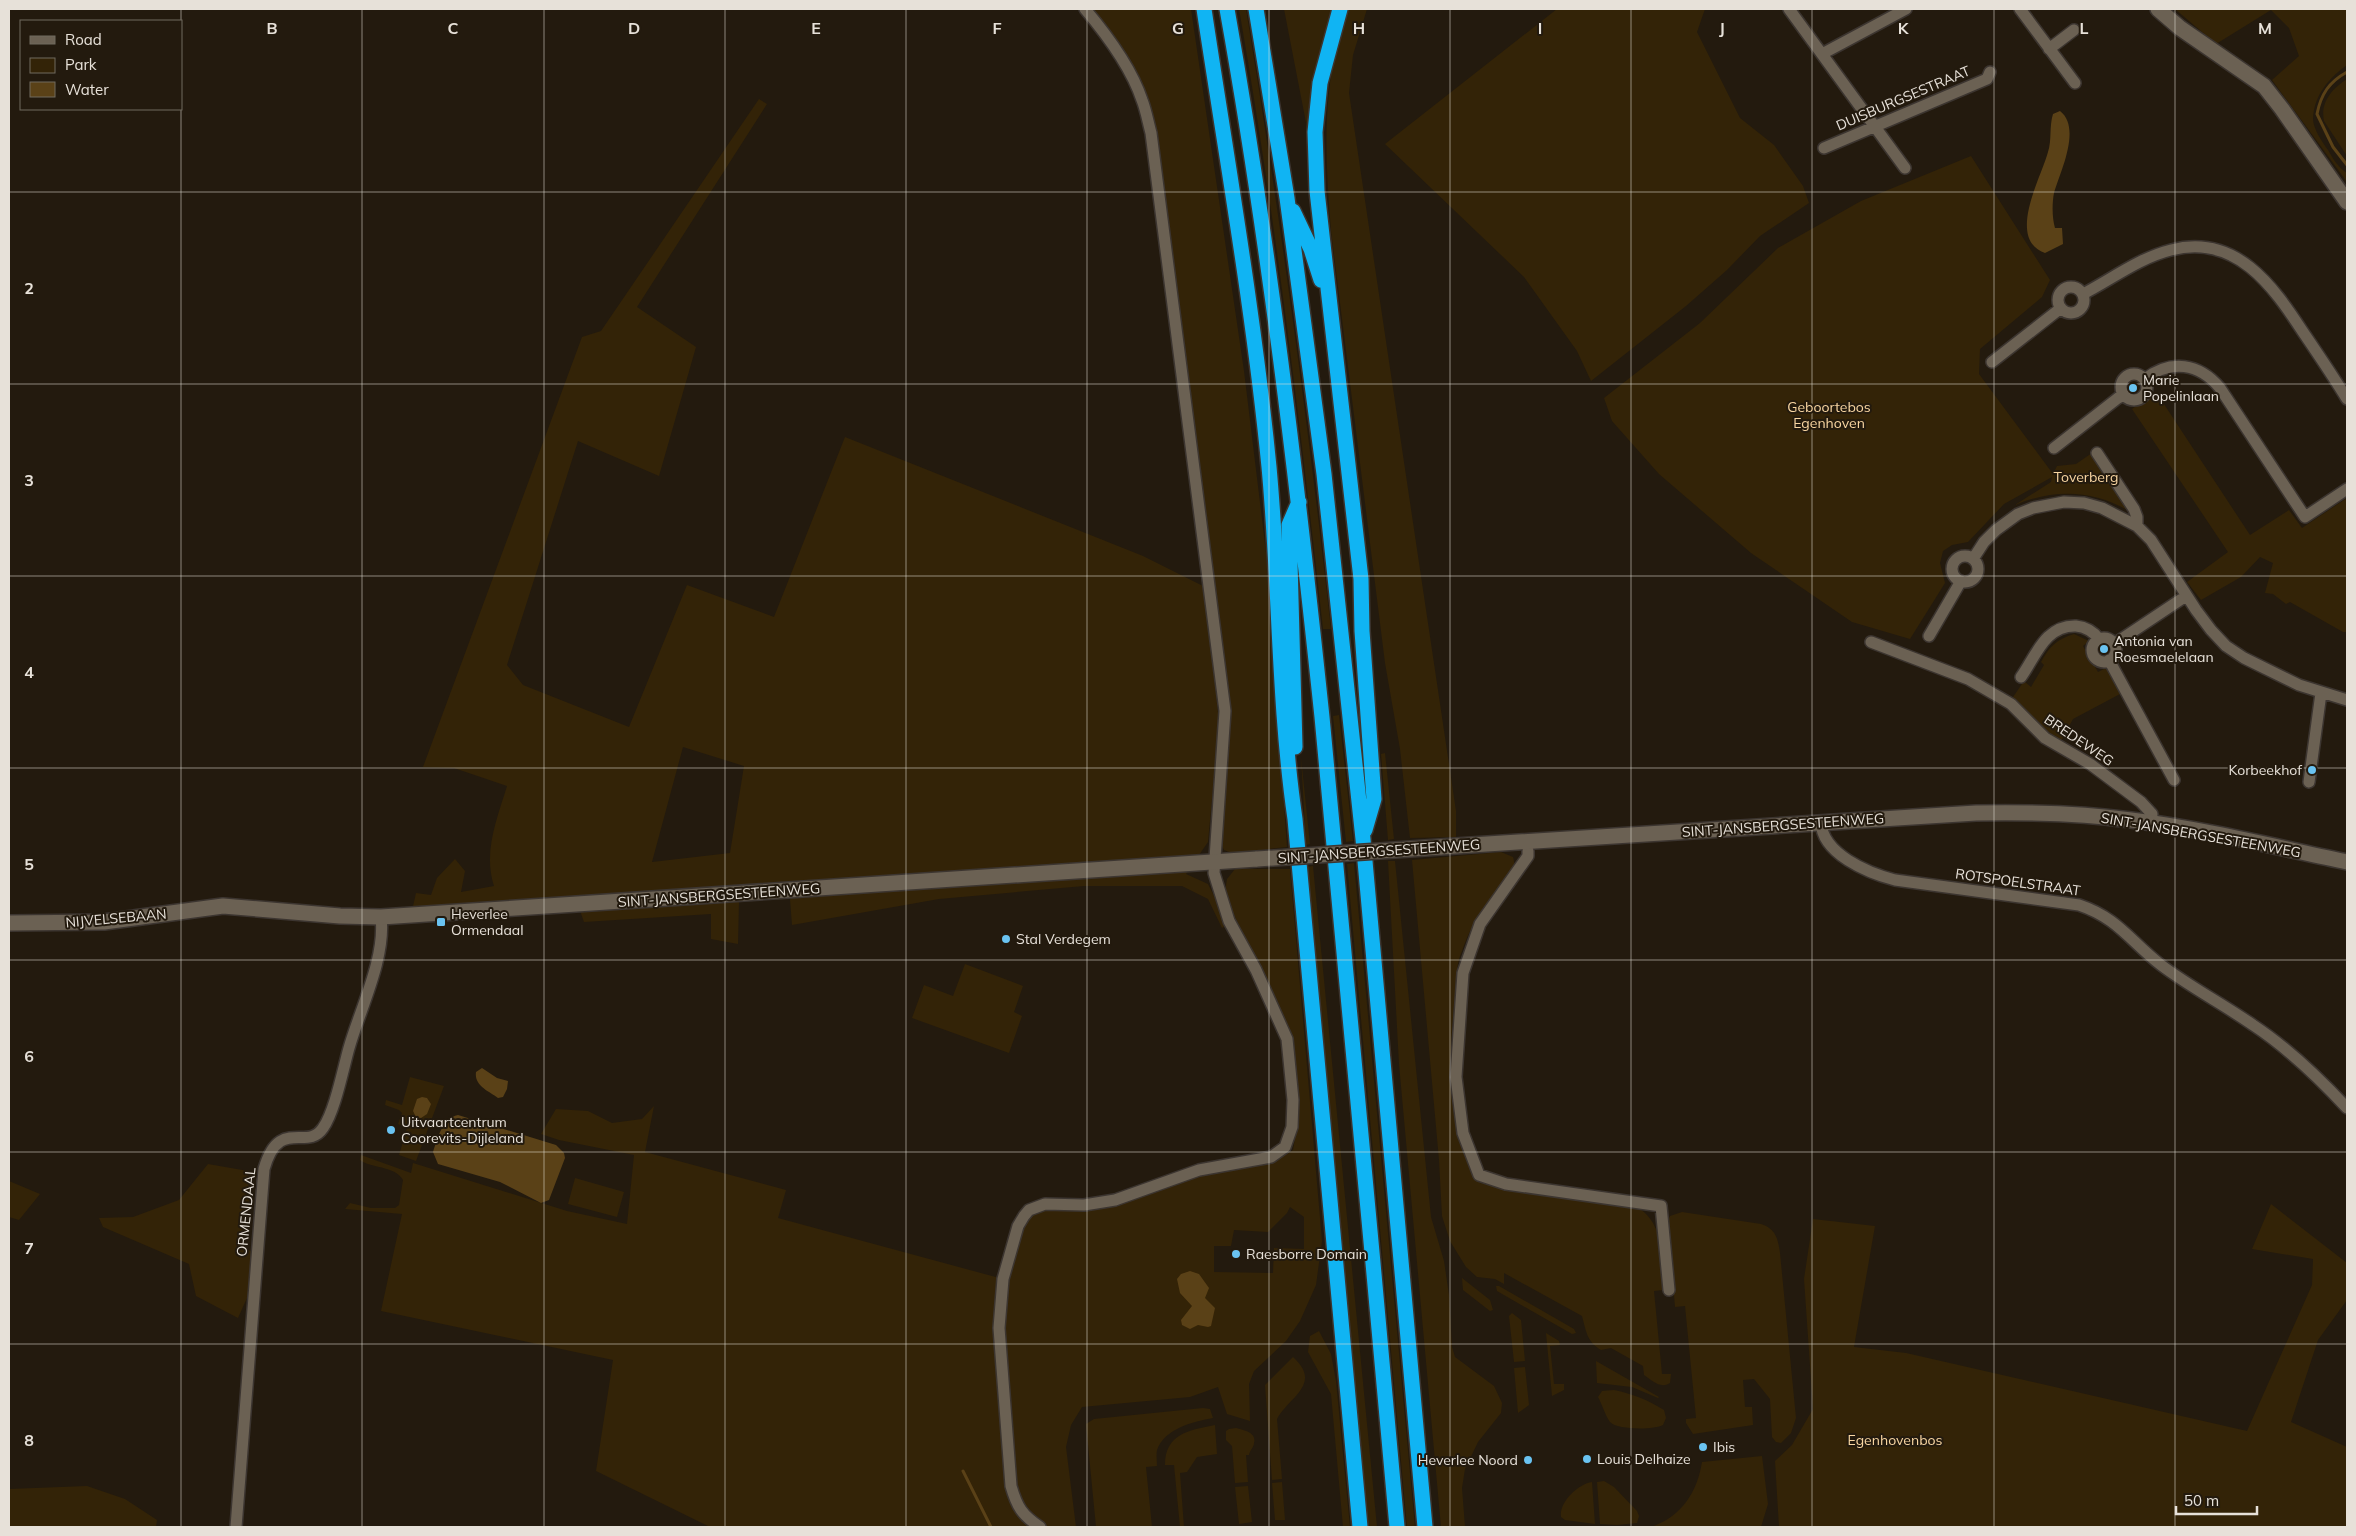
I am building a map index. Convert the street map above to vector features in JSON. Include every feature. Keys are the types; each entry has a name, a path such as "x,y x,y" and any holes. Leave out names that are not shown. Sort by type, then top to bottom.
{"highway":[{"path":"1204,9 1242,262 1269,468 1283,723 1295,819 1360,1527"},
{"path":"1227,9 1250,134 1299,501 1335,851 1397,1527"},
{"path":"1256,9 1286,198 1324,474 1363,839 1425,1527"},
{"path":"1340,9 1320,83 1316,132 1317,192 1328,278 1328,305 1362,579 1362,631 1374,799 1363,839"},
{"path":"1286,198 1311,249 1328,305"},
{"path":"1295,819 1289,525 1299,501"}],"main road":[{"path":"2158,9 2180,28 2264,86 2282,108 2347,202"},
{"name":"SINT-JANSBERGSESTEENWEG","path":"223,906 340,916 382,916 1976,813 2039,812 2151,823 2347,862"},
{"name":"NIJVELSEBAAN","path":"9,923 104,922 223,906"}],"street":[{"path":"1040,1527 1027,1518 1016,1505 1011,1486 1000,1360 999,1328 1003,1279 1018,1226 1029,1210 1036,1206 1044,1204 1084,1205 1115,1200 1198,1170 1271,1157 1285,1147 1292,1127 1293,1100 1287,1039 1256,970 1229,921 1214,873 1225,710 1151,133 1142,99 1133,78 1100,26 1085,9"},
{"path":"1789,9 1905,168"},
{"path":"1822,54 1906,9"},
{"path":"2020,9 2075,83"},
{"path":"2049,48 2074,30"},
{"name":"DUISBURGSESTRAAT","path":"1824,148 1987,79 1990,72"},
{"path":"2083,294 2142,261 2173,249 2203,247 2231,255 2249,265 2267,281 2282,300 2347,399"},
{"path":"2075,287 2083,294 2083,306 2077,312 2068,313 2060,308 2058,300 2063,289 2075,287"},
{"path":"1992,362 2060,308"},
{"path":"2145,379 2156,371 2182,365 2196,369 2211,377 2305,516 2347,489"},
{"path":"2139,374 2145,379 2148,388 2144,397 2136,400 2124,395 2121,387 2126,376 2139,374"},
{"path":"2054,448 2124,395"},
{"path":"2096,452 2134,510 2137,517 2137,526"},
{"path":"1973,559 1984,542 2004,523 2018,514 2048,504 2084,503 2102,508 2137,526 2151,540 2186,596 2211,630 2226,646 2244,658 2299,685 2347,700"},
{"path":"1964,556 1973,559 1978,565 1976,575 1971,580 1961,581 1954,575 1954,563 1964,556"},
{"path":"1929,636 1961,581"},
{"path":"2114,644 2186,596"},
{"path":"2021,677 2045,639 2060,627 2084,627 2099,639"},
{"path":"2108,638 2114,644 2115,653 2109,660 2102,661 2093,654 2092,648 2099,639 2108,638"},
{"name":"BREDEWEG","path":"1871,642 1968,678 2011,704 2045,738 2090,764 2141,802 2152,814 2151,823"},
{"path":"2109,660 2174,780"},
{"path":"2309,782 2322,693"},
{"name":"ROTSPOELSTRAAT","path":"1820,822 1822,836 1833,850 1876,875 1895,880 2079,905 2099,912 2115,923 2162,965 2254,1026 2292,1054 2347,1108"},
{"path":"1528,851 1528,856 1480,924 1463,973 1456,1077 1463,1134 1479,1175 1506,1184 1661,1206 1669,1290"},
{"name":"ORMENDAAL","path":"236,1527 264,1169 275,1144 281,1140 320,1132 326,1123 356,1022 374,972 382,916"}],"green space":[{"path":"1091,9 1191,9 1244,371 1266,552 1287,847 1232,853 1224,850 1221,844 1226,756 1147,101"},
{"path":"1239,9 1246,9 1282,241 1313,474 1331,629 1323,629 1286,318 1264,163"},
{"path":"1284,9 1333,9 1308,133"},
{"path":"1349,9 1367,9 1353,55 1349,93 1456,811 1456,837 1410,838 1400,749 1385,663 1331,231 1328,184 1326,138 1329,91 1337,45"},
{"path":"1557,9 1705,9 1697,32 1740,118 1774,145 1803,186 1809,203 1760,236 1727,270 1686,306 1591,381 1577,351 1524,277 1385,144"},
{"path":"2175,9 2347,9 2347,65 2329,81 2319,95 2314,110 2313,123 2336,163 2347,173 2347,182 2272,80 2299,56 2289,28 2271,10 2216,44"},
{"path":"2347,79 2347,156 2324,121 2323,114 2328,97"},
{"path":"759,99 767,104 637,307 696,347 659,476 578,441 507,665 523,685 629,727 687,585 774,617 845,437 1143,556 1205,587 1219,723 1208,842 1186,874 1208,884 1228,924 1222,928 1208,899 1182,886 1084,886 939,899 792,925 790,899 739,901 738,944 711,939 711,914 584,922 578,905 411,915 416,893 431,895 437,878 455,859 465,871 461,892 494,886 490,861 491,848 507,786 454,768 423,767 582,337 601,331","holes":["683,747 744,766 730,853 652,862"]},
{"name":"Geboortebos Egenhoven","path":"1971,156 2050,280 2042,297 1980,349 1979,374 2053,474 2057,466 2076,464 2092,453 2131,512 2103,499 2074,494 2045,496 2015,505 2051,482 2052,477 2004,504 1968,542 1952,545 1943,551 1940,563 1945,583 1910,639 1852,622 1751,553 1659,474 1612,421 1604,398 1700,323 1778,248 1861,201"},
{"path":"2156,392 2250,535 2289,510 2302,528 2347,498 2347,632 2343,632 2290,602 2286,604 2273,594 2265,593 2273,563 2260,557 2241,577 2201,600 2187,582 2228,552 2132,409"},
{"path":"2074,634 2089,641 2083,646 2098,672 2106,668 2120,694 2073,719 2061,741 2035,724 2011,700 2024,681 2031,687 2044,665 2041,662 2050,648 2063,638"},
{"path":"1339,715 1353,841 1346,842 1333,716"},
{"path":"1385,753 1394,839 1388,840 1381,754"},
{"path":"1301,757 1310,844 1306,845"},
{"path":"1501,852 1513,857 1513,871 1501,889 1482,910 1470,930 1457,967 1451,1068 1455,1118 1460,1142 1468,1164 1480,1183 1525,1193 1637,1207 1646,1214 1653,1223 1657,1233 1662,1255 1663,1290 1654,1291 1662,1374 1671,1374 1670,1383 1666,1385 1654,1382 1644,1375 1643,1366 1611,1348 1601,1350 1596,1347 1588,1336 1582,1316 1504,1273 1504,1284 1495,1279 1477,1277 1466,1267 1450,1241 1442,1216 1439,1160 1412,860"},
{"path":"1388,861 1395,861 1431,1217 1444,1261 1449,1295 1452,1347 1455,1357 1494,1386 1502,1403 1501,1413 1478,1442 1465,1469 1462,1488 1465,1527 1441,1527 1399,1064"},
{"path":"1354,863 1415,1527 1407,1527 1347,864"},
{"path":"1313,866 1377,1527 1367,1527 1306,867"},
{"path":"1235,869 1290,869 1322,1241 1316,1285 1300,1321 1286,1341 1254,1371 1249,1384 1250,1421 1227,1414 1218,1387 1190,1397 1082,1407 1071,1425 1066,1447 1076,1527 710,1527 596,1471 613,1360 381,1311 402,1214 345,1209 350,1203 371,1208 395,1208 399,1205 403,1180 390,1170 363,1162 360,1160 361,1155 411,1173 413,1163 567,1211 627,1224 634,1155 559,1140 541,1134 556,1109 588,1111 612,1123 642,1119 654,1106 645,1152 786,1190 778,1218 1003,1279 1025,1221 1031,1215 1053,1209 1086,1210 1117,1205 1191,1178 1217,1171 1262,1164 1283,1156 1293,1150 1298,1121 1291,1038 1270,987 1235,917 1225,892 1227,879","holes":["1290,1207 1304,1217 1304,1249 1274,1248 1273,1273 1214,1272 1214,1246 1231,1246 1234,1230 1268,1232 1287,1213"]},
{"path":"965,964 1023,986 1014,1012 1022,1016 1009,1053 912,1018 924,985 953,996"},
{"path":"410,1077 444,1086 416,1161 399,1155 407,1128 398,1124 402,1113 385,1105 386,1100 402,1105"},
{"path":"208,1164 248,1171 249,1202 240,1243 257,1256 255,1280 238,1318 196,1296 189,1264 103,1227 99,1218 133,1217 179,1200"},
{"path":"575,1178 624,1192 617,1217 568,1204"},
{"path":"9,1181 40,1194 19,1220 9,1217"},
{"name":"Egenhovenbos","path":"2271,1204 2347,1263 2347,1300 2318,1340 2291,1422 2347,1447 2347,1527 1779,1527 1775,1461 1792,1445 1813,1409 1804,1279 1813,1219 1875,1226 1854,1347 1906,1353 2247,1431 2312,1285 2313,1259 2252,1249"},
{"path":"1682,1212 1761,1224 1770,1229 1777,1239 1780,1253 1796,1418 1791,1433 1781,1443 1776,1442 1772,1437 1770,1399 1754,1379 1743,1380 1745,1407 1752,1407 1753,1425 1693,1434 1686,1423 1686,1419 1696,1418 1685,1306 1675,1307 1668,1221 1670,1216"},
{"path":"1462,1278 1490,1300 1493,1310 1490,1311 1463,1290"},
{"path":"1496,1286 1574,1329 1576,1333 1572,1334 1497,1291"},
{"path":"1512,1313 1521,1320 1525,1361 1514,1362 1509,1316"},
{"path":"1319,1331 1331,1354 1336,1381 1350,1527 1343,1527 1331,1394 1308,1352 1310,1336"},
{"path":"1546,1333 1559,1341 1560,1345 1550,1346 1554,1384 1564,1384 1564,1390 1552,1396"},
{"path":"1293,1357 1305,1375 1304,1383 1301,1390 1277,1419 1282,1479 1272,1480 1265,1385"},
{"path":"1596,1361 1659,1397 1632,1387 1597,1383"},
{"path":"1525,1367 1529,1405 1518,1413 1514,1368"},
{"path":"1614,1390 1628,1393 1664,1410 1666,1418 1663,1425 1652,1428 1636,1428 1614,1425 1610,1422 1598,1397 1602,1391"},
{"path":"1203,1408 1210,1409 1213,1418 1180,1427 1166,1436 1157,1450 1157,1466 1146,1467 1152,1527 1096,1527 1086,1424 1094,1419"},
{"path":"1215,1425 1217,1454 1197,1457 1187,1472 1180,1473 1184,1527 1180,1527 1174,1465 1165,1465 1169,1446 1180,1435"},
{"path":"1236,1428 1249,1432 1254,1439 1249,1455 1246,1455 1248,1482 1235,1483 1232,1446 1226,1440 1226,1431"},
{"path":"1762,1456 1768,1504 1761,1527 1651,1527 1671,1517 1686,1502 1696,1484 1702,1462"},
{"path":"1604,1481 1614,1487 1637,1511 1639,1516 1637,1523 1600,1524 1597,1482"},
{"path":"1282,1482 1285,1520 1275,1520 1272,1483"},
{"path":"1592,1482 1595,1524 1565,1520 1561,1517 1563,1505 1570,1495 1581,1486"},
{"path":"87,1486 125,1499 157,1520 156,1527 9,1527 9,1489"},
{"path":"1248,1486 1252,1522 1239,1524 1235,1487"}],"water":[{"path":"2060,111 2066,119 2069,128 2069,139 2068,150 2054,193 2053,220 2055,228 2062,228 2063,244 2045,253 2034,246 2028,235 2027,222 2029,207 2049,147 2053,114"},
{"path":"482,1068 497,1078 508,1081 503,1097 498,1098 477,1081 476,1072"},
{"path":"427,1098 431,1104 427,1114 421,1118 416,1117 413,1111 417,1099"},
{"path":"458,1115 556,1145 564,1153 565,1158 549,1200 541,1203 500,1182 438,1164 433,1152 439,1135 444,1124"},
{"path":"1190,1271 1199,1274 1209,1288 1205,1298 1215,1308 1211,1326 1198,1325 1190,1329 1182,1325 1181,1320 1192,1306 1180,1293 1177,1279 1181,1274"}],"waterway":[{"path":"2347,72 2335,80 2327,89 2317,114 2333,147 2347,165"},
{"path":"963,1471 991,1527"}],"place":[{"name":"Marie Popelinlaan","path":"2133,388"},
{"name":"Antonia van Roesmaelelaan","path":"2104,649"},
{"name":"Korbeekhof","path":"2312,770"},
{"name":"Heverlee Ormendaal","path":"441,922"},
{"name":"Stal Verdegem","path":"1006,939"},
{"name":"Uitvaartcentrum Coorevits-Dijleland","path":"391,1130"},
{"name":"Raesborre Domain","path":"1236,1254"},
{"name":"Ibis","path":"1703,1447"},
{"name":"Louis Delhaize","path":"1587,1459"},
{"name":"Heverlee Noord","path":"1528,1460"}],"park label":[{"name":"Toverberg","path":"2086,477"}]}
